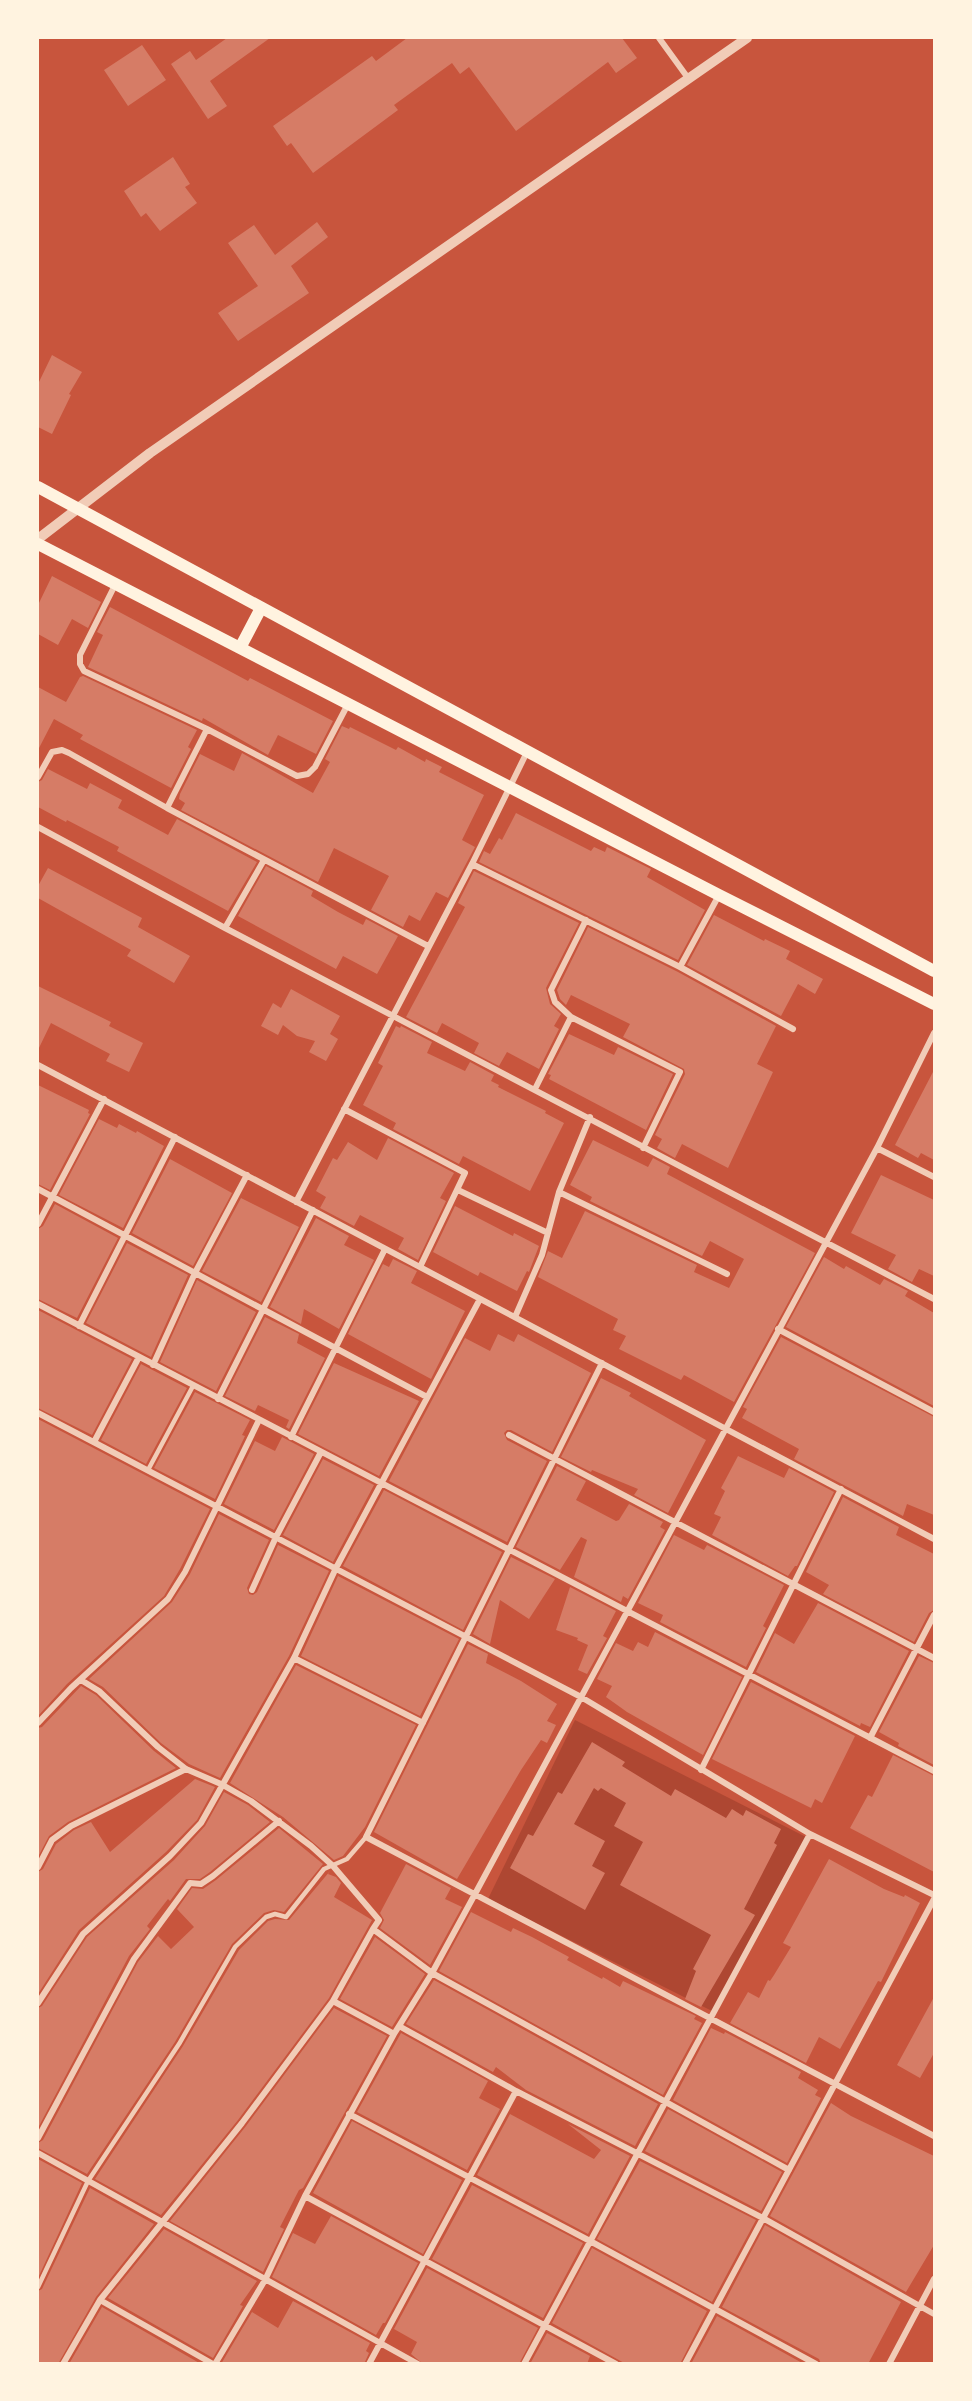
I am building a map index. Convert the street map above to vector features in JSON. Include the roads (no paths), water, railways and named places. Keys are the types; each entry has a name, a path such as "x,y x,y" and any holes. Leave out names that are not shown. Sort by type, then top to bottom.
{"main road":[{"path":"38,487 934,970"},
{"path":"38,541 115,585 934,1004"},
{"path":"240,648 261,609"}],"street":[{"path":"659,38 688,78"},
{"path":"38,541 76,508 150,453 747,38"},
{"path":"115,585 80,656 80,664 84,671 207,729 297,776 308,774 315,767 348,703"},
{"path":"167,808 207,729"},
{"path":"38,777 52,752 62,750 264,860 429,946"},
{"path":"296,1202 472,864 527,752"},
{"path":"38,826 225,928 934,1299"},
{"path":"225,928 264,860"},
{"path":"472,864 680,967 793,1029"},
{"path":"680,967 719,896"},
{"path":"586,920 551,990 555,1002 571,1017 680,1072 643,1148"},
{"path":"535,1089 571,1017"},
{"path":"100,2300 214,2364 265,2280 305,2196 394,2034 432,1973 475,1894 877,1148 934,1033"},
{"path":"38,1065 934,1539"},
{"path":"38,1224 104,1099"},
{"path":"345,1109 465,1173 420,1267"},
{"path":"515,1317 542,1255 559,1192 590,1117"},
{"path":"79,1326 175,1137"},
{"path":"877,1148 934,1177"},
{"path":"153,1365 195,1273 247,1175"},
{"path":"38,1189 427,1397"},
{"path":"458,1190 548,1233"},
{"path":"559,1192 727,1274"},
{"path":"218,1398 313,1210"},
{"path":"291,1437 385,1249"},
{"path":"38,2003 83,1934 170,1856 201,1823 294,1658 336,1569 480,1299"},
{"path":"38,1304 934,1771"},
{"path":"778,1329 934,1412"},
{"path":"94,1442 139,1357"},
{"path":"602,1363 366,1837 934,2136"},
{"path":"38,1413 581,1697 810,1834 934,1894"},
{"path":"38,1723 168,1599 185,1572 259,1420"},
{"path":"508,1435 934,1658"},
{"path":"252,1590 276,1537 321,1452"},
{"path":"701,1770 841,1489"},
{"path":"870,1738 934,1616"},
{"path":"294,1658 423,1724"},
{"path":"63,2364 100,2300 164,2222 333,2001 379,1920 333,1866 279,1821 251,1801 221,1784 186,1769 158,1747 99,1692 81,1680"},
{"path":"38,1867 52,1840 71,1827 186,1769"},
{"path":"38,2138 134,1959 190,1883 201,1884 213,1876 279,1821"},
{"path":"524,2364 810,1834"},
{"path":"685,2364 934,1899"},
{"path":"373,1929 432,1973 789,2170"},
{"path":"333,2001 394,2034"},
{"path":"399,2026 516,2091 762,2218 934,2314"},
{"path":"369,2364 516,2091"},
{"path":"350,2114 470,2176 816,2364"},
{"path":"38,2152 418,2364"},
{"path":"305,2196 616,2364"},
{"path":"889,2364 934,2279"}],"lane":[{"path":"148,1470 193,1386"},
{"path":"38,2287 88,2181 179,2044 235,1947 266,1917 275,1914 286,1917 324,1869 347,1859 366,1837"}]}
